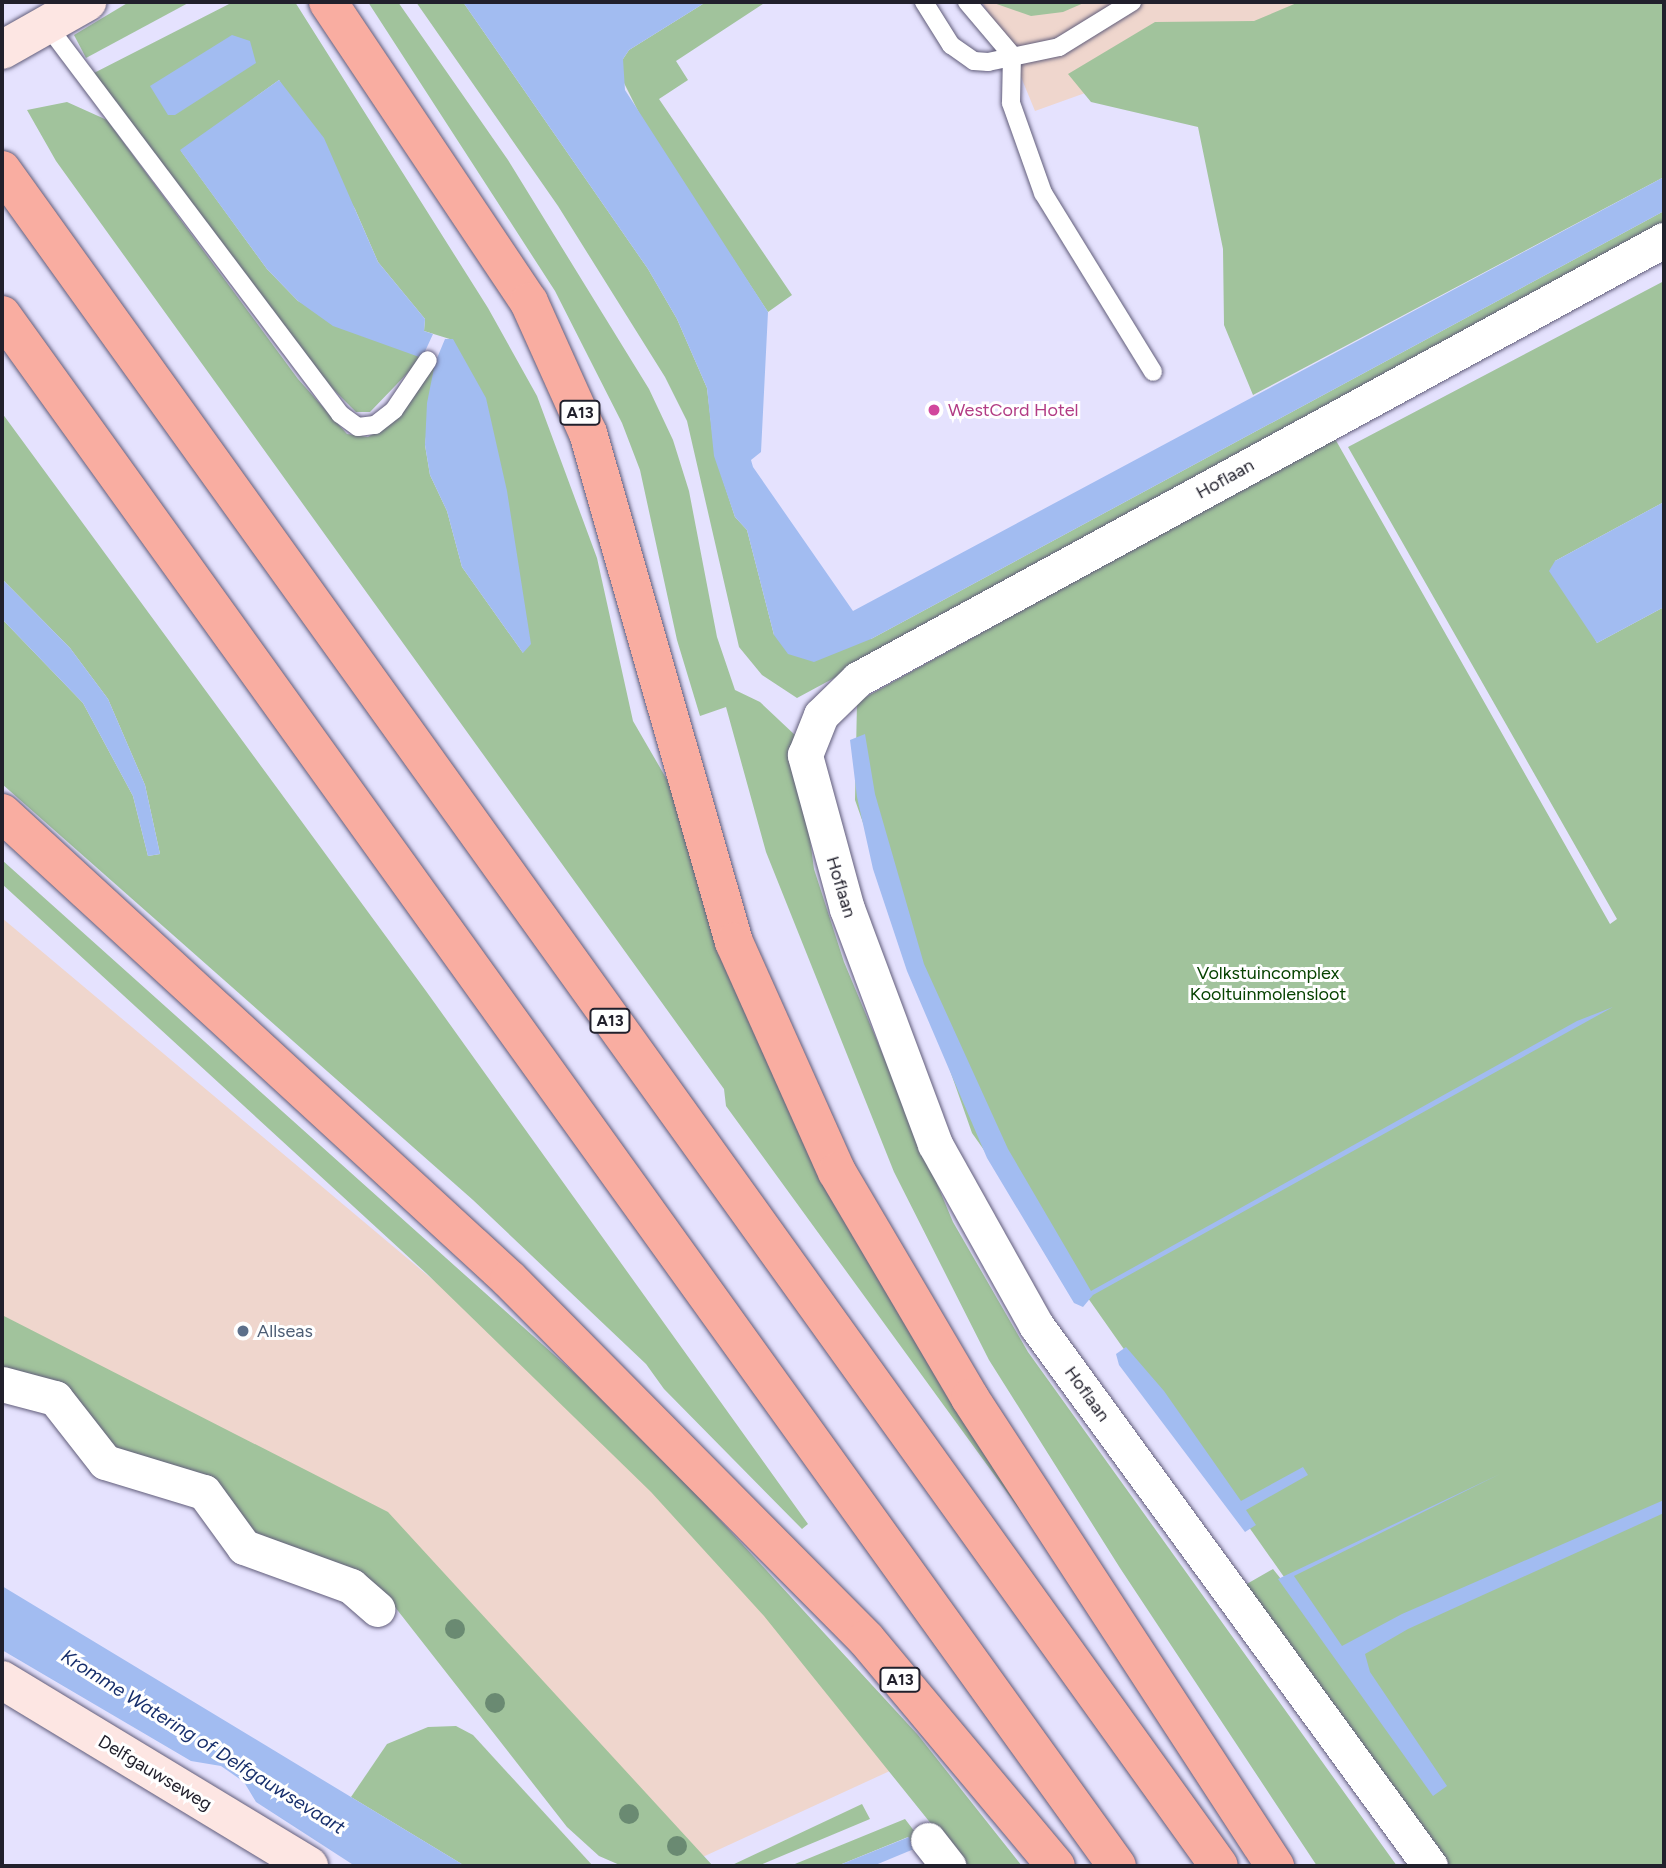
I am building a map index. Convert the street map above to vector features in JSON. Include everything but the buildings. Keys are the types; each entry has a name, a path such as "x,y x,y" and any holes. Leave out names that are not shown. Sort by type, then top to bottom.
{"highway":[{"name":"A13","path":"328,2 529,302 588,433 734,942 837,1172 970,1398 1275,1866"},
{"name":"A13","path":"3,172 1219,1866"},
{"path":"2,315 1117,1866"},
{"name":"A13","path":"2,813 509,1279 866,1639 1056,1866"}],"street":[{"path":"2,50 87,2"},
{"name":"Hoflaan","path":"1430,1866 1036,1325 948,1168 874,990 826,840 805,755 821,715 858,678 1664,240"},
{"path":"2,1384 55,1398 106,1462 204,1492 244,1547 351,1586 377,1609"},
{"name":"Delfgauwseweg","path":"2,1680 303,1865"}],"lane":[{"path":"924,2 961,54 988,62 1059,47 1132,2"},
{"path":"967,2 1012,55 1011,103 1042,193 1153,372"},
{"path":"47,25 340,415 359,427 375,425 394,410 428,360"}],"shaded area":[{"path":"982,2 1298,2 1241,37 1035,111 1012,55"},
{"path":"2,918 588,1410 905,1764 694,1861 369,1528 2,1344"}],"green space":[{"path":"129,2 190,2 86,58 74,35"},
{"path":"295,2 488,308 537,396 597,558 633,721 673,790 1025,1517 726,1106 724,1089 56,161 27,110 67,102 107,120 298,379 347,434 368,437 395,419 435,363 425,445 430,475 447,511 462,567 523,653 453,340 424,331 425,319 378,262 355,209 279,80 181,151 267,269 298,301 422,358 370,412 356,412 329,385 92,74 231,3"},
{"path":"368,2 398,2 508,160 649,389 673,440 689,491 717,637 735,690 760,702 796,736 814,869 844,962 953,1222 1028,1352 1397,1866 1317,1866 1120,1568 989,1360 894,1172 766,852 726,707 700,716 677,640 640,470 622,423 555,291"},
{"path":"416,2 463,2 648,269 677,319 707,388 715,456 735,517 747,530 774,635 871,639 1664,211 1664,231 797,698 762,675 739,647 687,421 665,377 558,206"},
{"path":"706,2 766,2 676,61 688,80 659,99 792,295 768,312 645,125 623,81 623,59 629,50"},
{"path":"991,2 1086,2 1063,12 1031,16"},
{"path":"1299,2 1664,2 1664,177 1253,395 1224,325 1223,249 1198,127 1091,102 1068,74 1155,22 1254,21"},
{"name":"Volkstuincomplex Kooltuinmolensloot","path":"1664,281 1664,502 1555,561 1597,643 1664,607 1664,1866 1450,1866 1245,1585 1273,1569 1317,1624 972,1133 855,800 857,702 1334,437 1610,924 1617,919 1348,447"},
{"path":"2,413 426,991 808,1524 802,1529 664,1389 646,1364 473,1200 2,784 2,619 83,703 133,796 148,856 160,854 145,785 108,699 70,648 2,579"},
{"path":"2,860 581,1379 686,1483 918,1735 1022,1866 965,1866 764,1616 651,1492 426,1273 2,884"},
{"path":"2,1315 388,1512 713,1866 622,1866 599,1856 567,1827 384,1593 284,1549 113,1451 2,1372"},
{"path":"456,1726 473,1735 593,1866 465,1866 351,1797 387,1744 428,1727"},
{"path":"862,1804 870,1819 758,1866 730,1866"},
{"path":"905,1819 925,1845 914,1849 908,1837 837,1866 790,1866"}],"water":[{"path":"463,2 706,2 629,50 623,59 625,90 768,312 761,452 751,460 753,467 853,611 1664,177 1664,211 871,639 814,662 788,654 774,635 747,530 735,517 714,456 707,388 677,319 648,269"},
{"path":"232,35 250,41 256,63 175,115 168,115 150,86"},
{"path":"279,80 324,138 378,262 425,319 424,331 433,334 422,358 333,326 298,301 267,269 180,150"},
{"path":"445,339 453,339 486,398 507,491 531,644 523,653 462,567 447,511 430,475 425,445 427,403 435,363"},
{"path":"1664,502 1664,607 1597,643 1549,571 1555,561"},
{"path":"2,579 70,648 108,699 145,785 160,854 148,856 133,796 83,703 2,619"},
{"path":"865,734 875,794 924,964 1008,1149 1091,1291 1577,1021 1613,1007 1093,1295 1083,1307 1074,1303 987,1158 907,971 873,869 857,797 850,740"},
{"path":"1126,1347 1164,1391 1241,1501 1303,1467 1308,1475 1246,1510 1256,1525 1245,1532 1119,1365 1116,1354"},
{"path":"1500,1474 1294,1576 1342,1646 1402,1614 1664,1500 1664,1513 1408,1629 1365,1654 1370,1672 1447,1786 1433,1796 1278,1579"},
{"name":"Kromme Watering of Delfgauwsevaart","path":"2,1586 465,1866 355,1866 256,1802 244,1782 221,1766 191,1761 2,1650"},
{"path":"909,1837 914,1849 873,1866 837,1866"}],"place":[{"name":"WestCord Hotel","path":"934,410"},
{"name":"Allseas","path":"243,1331"}]}
